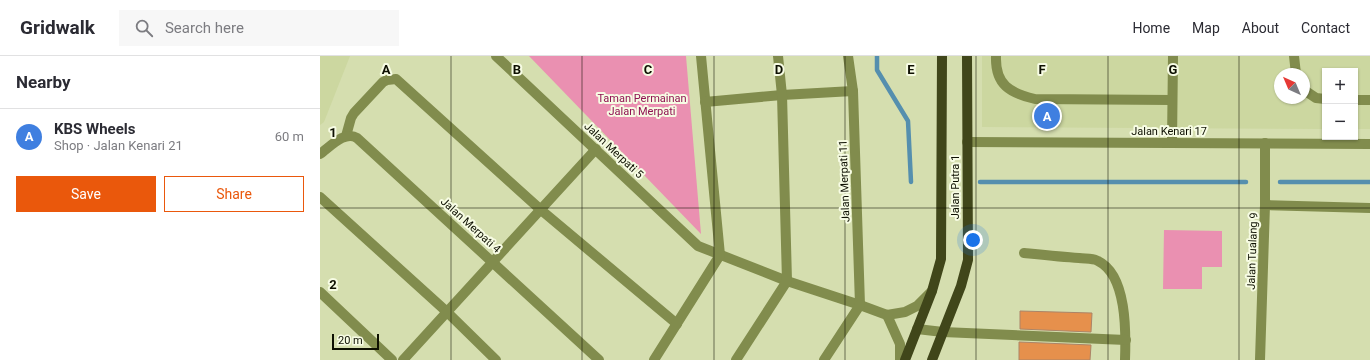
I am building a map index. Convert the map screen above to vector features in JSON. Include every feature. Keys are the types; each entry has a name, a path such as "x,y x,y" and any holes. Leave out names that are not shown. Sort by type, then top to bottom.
{"main road":[{"name":"Jalan Putra 1","path":"905,360 932,291 941,259 942,56"},
{"name":"Jalan Putra 1","path":"932,360 961,286 968,260 967,56"}],"street":[{"name":"Jalan Merpati 5","path":"496,56 698,246 787,281 887,315"},
{"path":"654,360 720,255 701,56"},
{"path":"736,360 787,281 782,95 778,56"},
{"name":"Jalan Merpati 11","path":"848,56 853,91 860,305"},
{"path":"996,56 996,66 1003,84 1018,95 1035,99 1172,100"},
{"path":"1172,143 1173,56"},
{"path":"1294,56 1295,68"},
{"path":"320,154 346,136 354,113 383,82 391,78 396,79 541,210 677,324"},
{"path":"705,102 782,95 853,91"},
{"path":"1310,94 1316,98 1322,99"},
{"path":"1358,100 1370,100"},
{"name":"Jalan Merpati 4","path":"346,136 354,136 357,138 599,360"},
{"name":"Jalan Kenari 17","path":"967,142 1265,143 1354,140 1370,144"},
{"name":"Jalan Tualang 9","path":"1260,360 1265,205 1265,143"},
{"path":"404,360 596,149"},
{"path":"320,197 447,312 496,360"},
{"path":"1265,205 1370,208"},
{"path":"1024,253 1097,260 1108,269 1117,284 1121,295 1126,340 1125,360"},
{"path":"900,360 900,344 887,315 906,312 918,306 932,291"},
{"path":"320,292 392,360"},
{"path":"824,360 860,305"},
{"path":"917,329 943,332 1126,340"}],"shaded area":[{"path":"320,56 350,56 324,122 320,125"},
{"path":"982,56 1370,56 1370,129 1358,129 1358,68 1322,68 1322,129 982,127"}],"green space":[{"name":"Taman Permainan Jalan Merpati","path":"529,56 686,56 701,234"},
{"path":"1164,230 1222,231 1222,267 1202,267 1202,289 1163,289"}],"building":[{"path":"1020,311 1092,313 1091,332 1020,329"},
{"path":"1019,342 1091,345 1090,360 1019,360"}],"waterway":[{"path":"877,56 877,70 908,121 911,182"},
{"path":"980,182 1246,182"},
{"path":"1280,182 1370,182"}],"place":[{"name":"KBS Wheels","path":"1047,116"}]}
